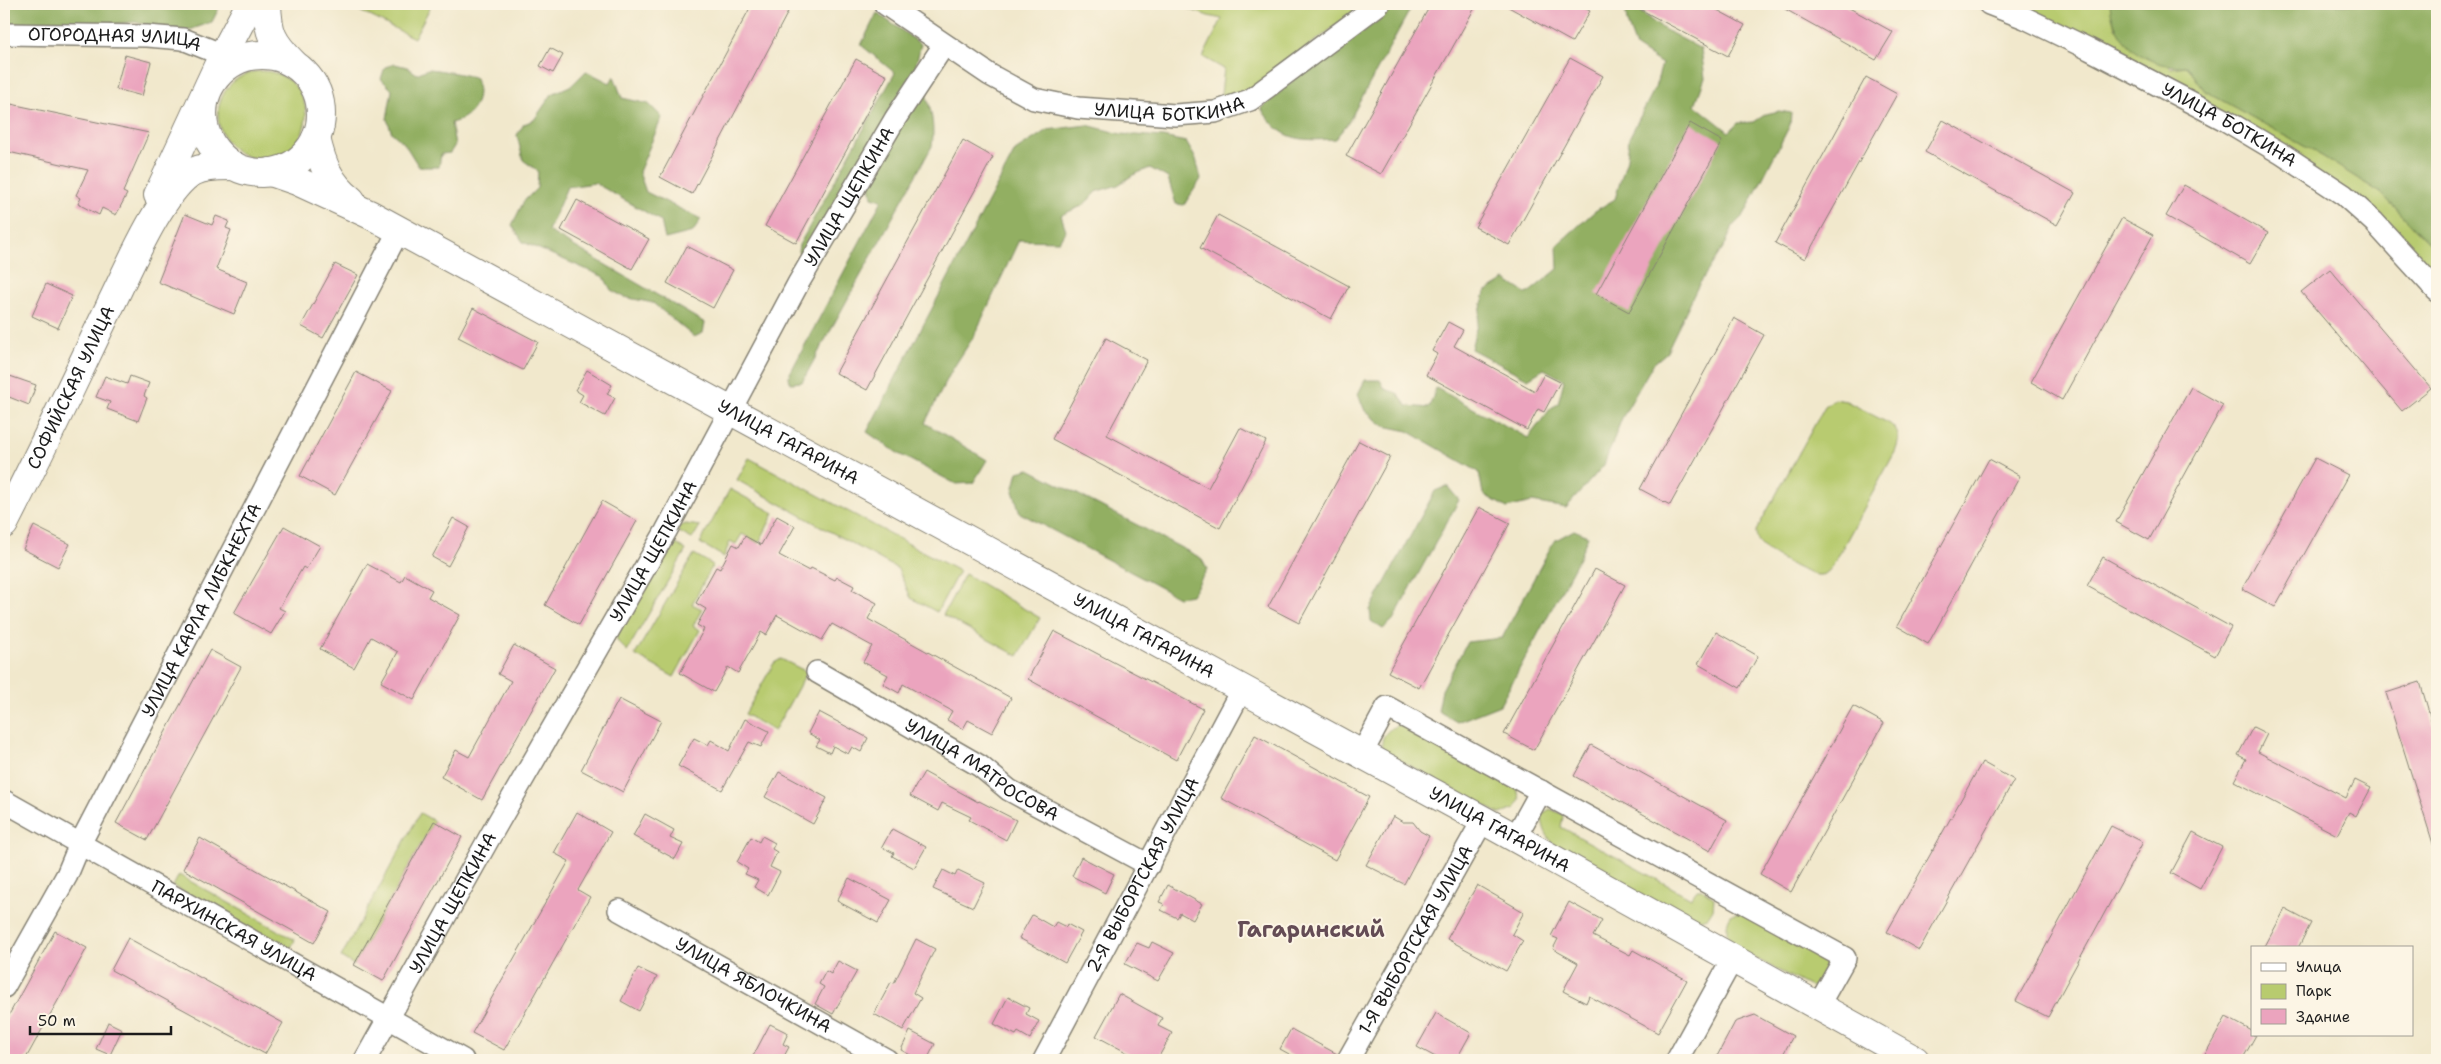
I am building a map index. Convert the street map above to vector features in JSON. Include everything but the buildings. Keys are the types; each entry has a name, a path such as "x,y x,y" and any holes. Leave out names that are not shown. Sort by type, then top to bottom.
{"main road":[{"name":"СОФИЙСКАЯ УЛИЦА","path":"137,250 156,200 223,55 250,4"},
{"path":"267,4 268,23 276,46 293,63"},
{"name":"УЛИЦА ГАГАРИНА","path":"271,172 293,164 310,148 316,138 321,114 316,91 310,80 293,63 268,55 243,58 220,71 206,92 202,113 206,134 217,153 234,166 252,172 271,172 297,181 371,215 1515,838 1732,960 1916,1060"},
{"name":"УЛИЦА ГАГАРИНА","path":"316,138 322,164 330,180 344,195 371,215"},
{"name":"СОФИЙСКАЯ УЛИЦА","path":"4,524 137,250 164,204 184,178 198,170 210,166 234,166"}],"street":[{"name":"УЛИЦА БОТКИНА","path":"885,4 1010,88 1047,102 1078,108 1157,114 1203,114 1250,100 1378,4"},
{"name":"УЛИЦА БОТКИНА","path":"1989,4 2025,18 2089,49 2225,120 2282,154 2344,195 2374,222 2437,290"},
{"name":"ОГОРОДНАЯ УЛИЦА","path":"4,34 147,36 183,39 223,55"},
{"name":"УЛИЦА ЩЕПКИНА","path":"365,1060 666,531 809,265 895,119 944,44"},
{"name":"УЛИЦА КАРЛА ЛИБКНЕХТА","path":"4,987 67,875 80,844 399,230"},
{"name":"УЛИЦА МАТРОСОВА","path":"817,672 980,766 1009,790 1149,865"},
{"name":"2-Я ВЫБОРГСКАЯ УЛИЦА","path":"1044,1060 1242,689"},
{"path":"1361,755 1387,707 1541,791 1845,958 1818,1006"},
{"path":"1515,838 1541,791"},
{"name":"ПАРХИНСКАЯ УЛИЦА","path":"4,801 463,1060"},
{"name":"1-Я ВЫБОРГСКАЯ УЛИЦА","path":"1348,1060 1482,820"},
{"name":"УЛИЦА ЯБЛОЧКИНА","path":"619,910 887,1060"},
{"path":"1677,1060 1732,960"}],"green space":[{"path":"4,4 221,4 212,22 187,31 159,28 135,22 88,26 4,23"},
{"path":"346,4 432,4 414,38"},
{"path":"1176,4 1364,4 1247,93 1220,102 1224,69 1203,57 1222,19"},
{"path":"1389,4 1410,4 1412,6 1348,123 1335,139 1301,139 1292,137 1276,127 1261,108 1324,54"},
{"path":"1625,4 1634,4 1634,7 1660,27 1701,49 1705,78 1695,105 1729,132 1738,123 1754,122 1766,114 1779,111 1791,113 1790,125 1744,215 1733,226 1726,243 1698,286 1666,353 1653,364 1622,418 1604,465 1566,508 1532,502 1507,508 1483,494 1479,472 1408,431 1384,426 1365,411 1358,394 1365,380 1380,380 1385,389 1397,393 1407,406 1429,408 1436,388 1528,438 1551,408 1558,404 1564,380 1544,369 1528,379 1471,349 1485,292 1505,280 1527,294 1558,269 1557,245 1595,211 1615,199 1627,159 1629,138 1655,88 1662,64 1636,47 1627,23"},
{"path":"2013,4 2110,4 2115,28 2171,68 2187,66 2205,91 2322,156 2381,193 2437,251 2437,277 2380,215"},
{"path":"2110,4 2437,4 2437,251 2381,193 2322,156 2205,91 2187,66 2159,63 2135,51 2125,42 2118,31"},
{"path":"877,13 921,44 915,69 930,106 933,126 932,146 802,382 791,383 788,377 882,200 872,197 869,178 806,259 798,252 799,245 895,73 861,45"},
{"path":"395,64 407,67 417,74 428,69 476,78 478,86 477,100 471,112 451,123 455,145 450,153 441,154 439,167 419,167 404,143 392,133 387,119 392,90 381,79 385,67"},
{"path":"262,71 279,74 287,78 299,90 303,98 306,115 303,132 299,140 287,152 279,156 262,159 245,156 237,152 225,140 221,132 218,115 221,98 225,90 237,78 245,74"},
{"path":"586,71 610,83 614,76 622,98 649,104 662,117 639,172 646,192 701,219 693,232 665,239 661,221 595,183 567,187 548,231 705,323 703,333 694,337 653,303 624,297 611,290 604,277 523,242 512,225 524,201 537,188 538,171 523,160 517,135 524,124 534,120 552,94 572,85"},
{"path":"1087,125 1121,134 1163,137 1186,142 1196,159 1201,179 1184,205 1176,204 1168,178 1150,168 1133,175 1118,185 1098,191 1082,206 1061,215 1066,230 1059,241 1019,240 974,336 952,370 925,423 987,460 973,483 956,484 899,454 867,432 1015,151 1047,130"},
{"path":"1834,399 1846,401 1890,424 1896,430 1898,444 1832,567 1826,573 1819,575 1798,568 1765,549 1757,538 1756,531 1825,406"},
{"path":"749,458 959,571 937,612 911,598 898,569 737,480"},
{"path":"1029,469 1201,558 1207,569 1192,595 1178,597 1020,513 1013,491 1018,472"},
{"path":"1447,486 1459,500 1393,620 1383,629 1371,621 1370,610 1435,491"},
{"path":"730,489 774,513 759,543 742,534 736,544 730,541 724,557 700,543"},
{"path":"686,524 700,526 692,539 677,531 680,526"},
{"path":"1574,530 1588,536 1580,556 1500,705 1457,722 1438,711 1442,690 1467,642 1502,638 1554,541"},
{"path":"671,541 686,550 627,651 618,642 616,637"},
{"path":"694,554 713,565 692,604 702,609 693,626 700,630 674,677 635,655"},
{"path":"965,574 1040,618 1018,656 943,615"},
{"path":"781,659 807,672 774,731 745,714 774,663"},
{"path":"1398,725 1406,726 1516,787 1520,799 1515,809 1500,814 1384,752 1382,743 1384,736"},
{"path":"1550,809 1562,814 1561,827 1691,898 1697,890 1703,890 1714,898 1713,909 1708,917 1689,922 1557,848 1548,836 1543,824 1542,814"},
{"path":"420,813 434,821 354,965 341,957"},
{"path":"179,875 295,940 289,951 173,886"},
{"path":"1743,912 1824,957 1828,968 1826,975 1819,985 1810,987 1732,946 1728,935 1728,923 1731,915"}],"district":[{"name":"Гагаринский","path":"1311,929"}]}
